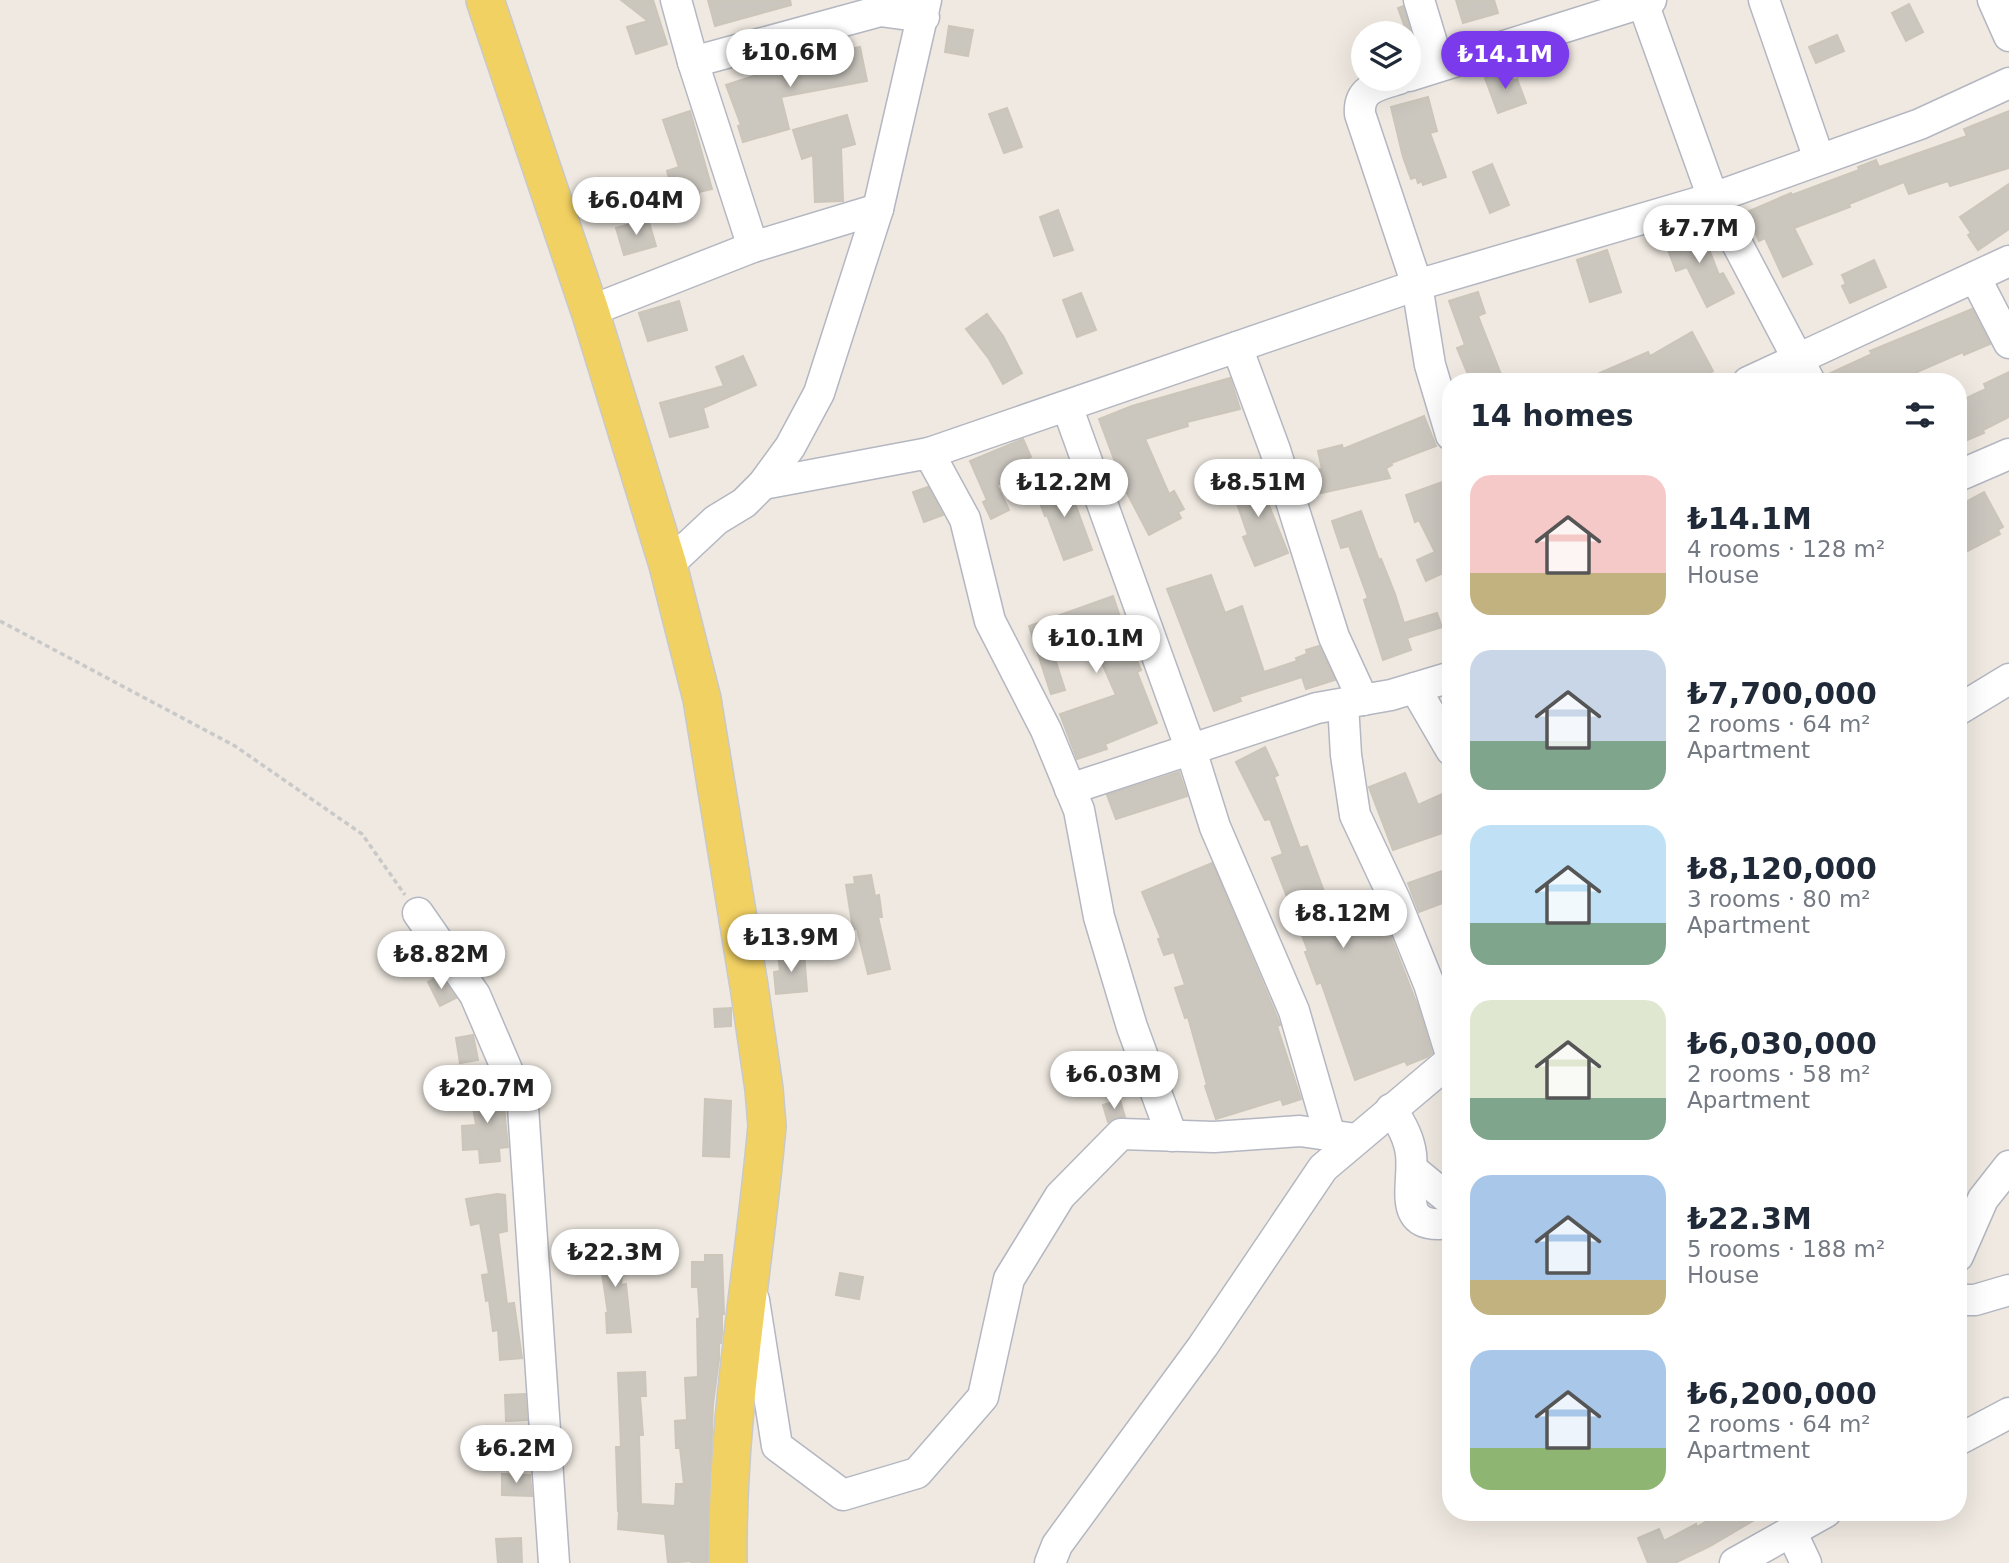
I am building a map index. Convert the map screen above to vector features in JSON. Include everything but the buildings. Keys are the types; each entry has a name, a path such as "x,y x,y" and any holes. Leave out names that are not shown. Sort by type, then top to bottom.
{"main road":[{"path":"485,0 590,311 668,565 702,699 764,1089 767,1126 733,1414 727,1509 728,1563"}],"street":[{"path":"676,0 693,62 753,247"},
{"path":"1419,0 1439,66"},
{"path":"1764,0 1819,159"},
{"path":"1993,0 2009,36"},
{"path":"1421,72 1647,1 1713,198 1805,370 2009,261"},
{"path":"668,565 716,520 744,503 763,484 790,447 819,393 878,209 925,8 880,11 693,62"},
{"path":"763,484 929,453 1417,285 1713,198 1920,124 2009,83"},
{"path":"1367,91 1361,101 1360,114 1417,285 1430,365 1442,405"},
{"path":"590,311 753,247 878,209"},
{"path":"1975,277 2009,343"},
{"path":"1237,347 1275,450 1353,702 1346,755 1354,815 1395,900 1424,972 1442,1029"},
{"path":"1066,406 1191,750 1216,827 1294,1011 1343,1137"},
{"path":"929,453 965,519 990,621 1046,730 1079,810 1099,917 1132,1027 1172,1136"},
{"path":"1967,473 2009,454"},
{"path":"1967,705 2009,679"},
{"path":"1070,789 1317,708 1442,680"},
{"path":"1415,688 1442,734"},
{"path":"418,913 475,995 523,1107 554,1563"},
{"path":"1050,1563 1057,1545 1203,1346 1343,1137 1391,1109 1442,1066"},
{"path":"1391,1109 1409,1141 1412,1169 1409,1201 1416,1215 1430,1223 1442,1224"},
{"path":"750,1272 777,1446 843,1495 917,1473 984,1397 1009,1279 1060,1196 1121,1134 1214,1138 1300,1132 1343,1137"},
{"path":"1967,1235 1983,1199 2009,1166"},
{"path":"1412,1169 1442,1194"},
{"path":"1967,1300 2009,1290"},
{"path":"1967,1435 2009,1413"},
{"path":"1735,1563 1809,1521"},
{"path":"1791,1531 1806,1563"}],"path":[{"path":"0,621 236,746 352,827 362,834 418,913"}]}
